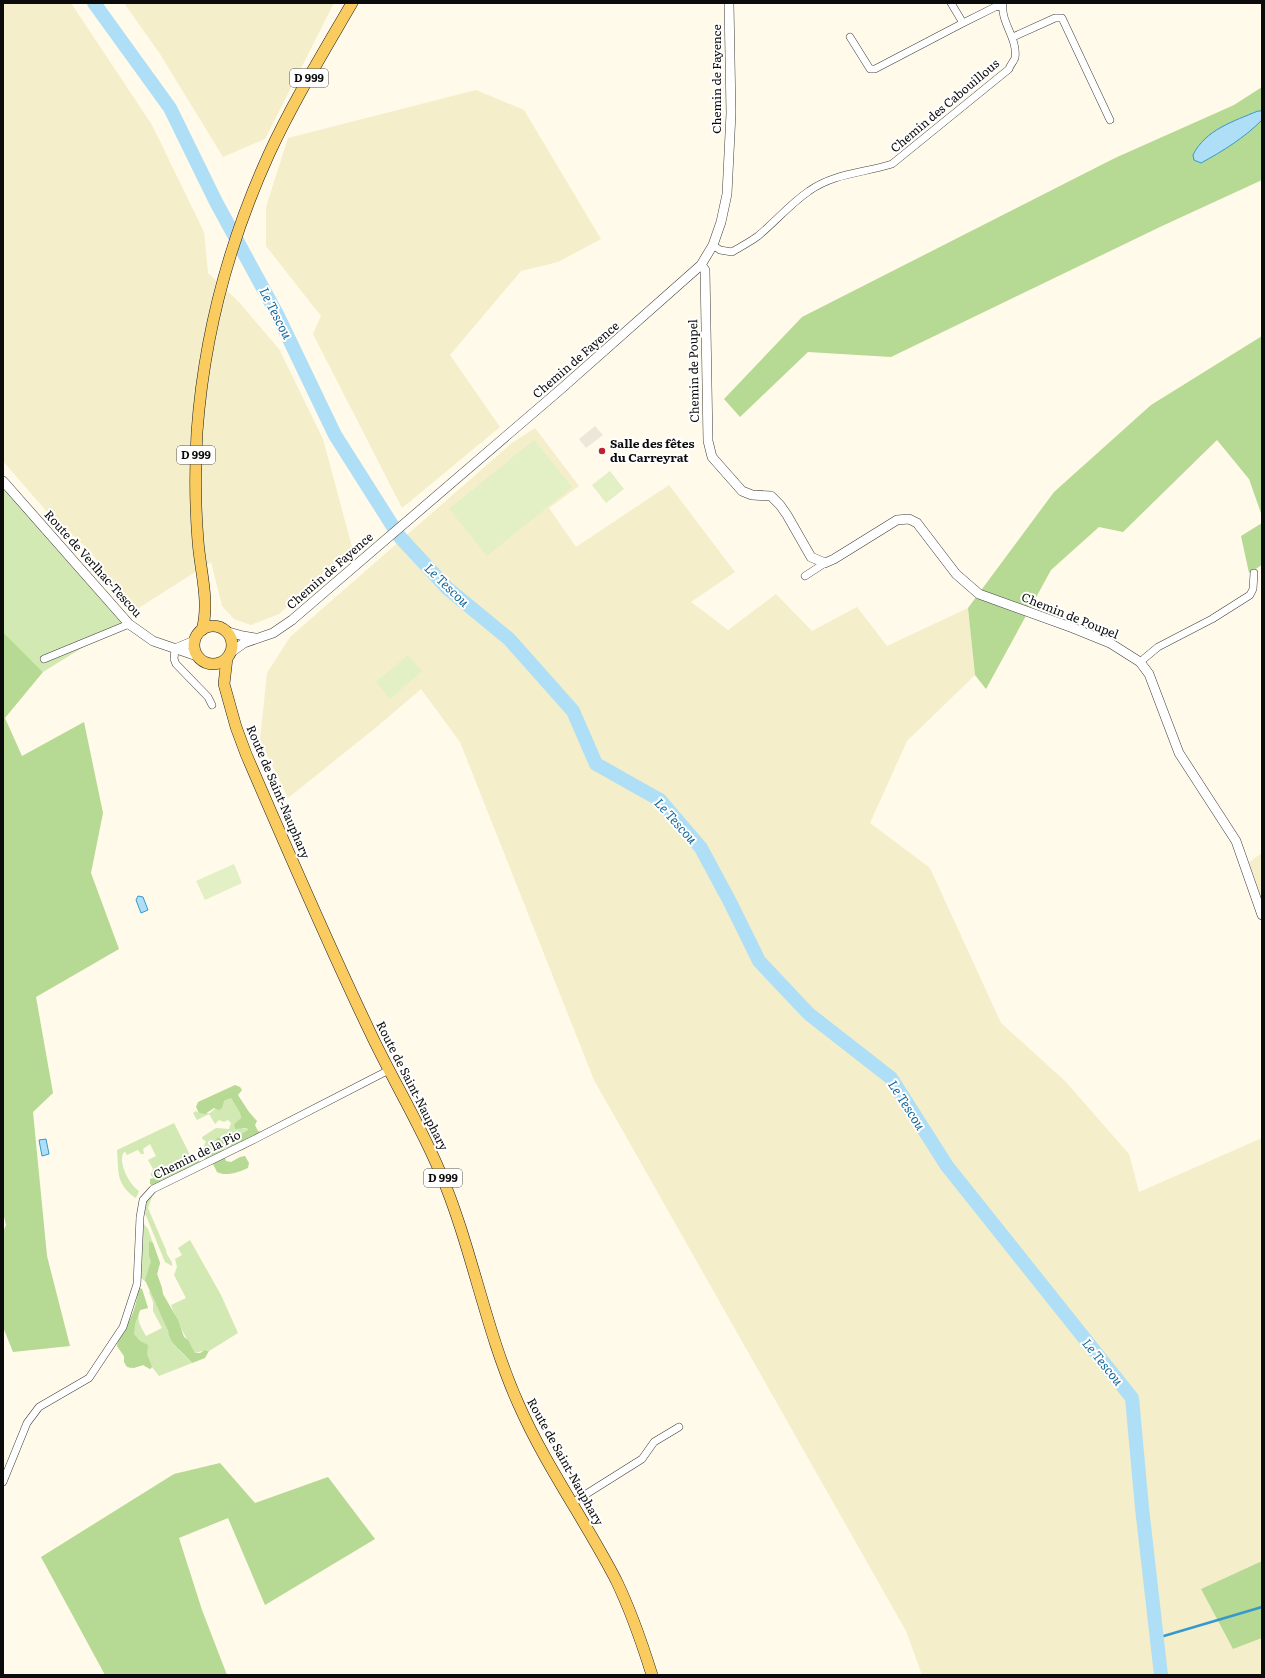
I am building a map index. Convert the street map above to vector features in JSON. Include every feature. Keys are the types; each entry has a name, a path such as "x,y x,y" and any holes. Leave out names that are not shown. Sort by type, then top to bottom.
{"main road":[{"name":"D 999","path":"202,630 205,617 205,601 197,524 196,453 203,376 215,310 226,267 238,231 269,155 293,108 352,3"},
{"name":"D 999","path":"205,601 211,615 224,630"},
{"path":"212,626 224,630 231,642 228,656 219,663 208,664 197,656 194,649 194,641 202,630 212,626"},
{"name":"Route de Saint-Nauphary","path":"224,684 228,656"},
{"name":"Route de Saint-Nauphary","path":"208,664 224,684 236,727 246,754 360,1011 442,1175 462,1232 497,1349 514,1394 536,1442 608,1566 623,1596 637,1628 652,1675"}],"street":[{"name":"Chemin de Fayence","path":"228,656 237,648 273,632 292,620 561,390 701,265 713,245 721,222 727,194 731,113 729,3"},
{"path":"951,3 963,23"},
{"name":"Chemin des Cabouillous","path":"713,245 720,250 732,252 757,236 809,191 828,181 852,172 875,169 892,164 1009,69 1014,58 1013,37 1004,20 1002,5"},
{"path":"850,37 870,69 876,69 963,23 1002,5"},
{"path":"1013,37 1055,18 1062,18 1110,120"},
{"name":"Chemin de Poupel","path":"701,265 705,270 707,426 711,453 742,491 752,495 771,496 780,504 811,558 825,563"},
{"name":"Route de Verlhac-Tescou","path":"3,481 129,624 153,641 197,656"},
{"name":"Chemin de Poupel","path":"805,576 897,520 909,519 917,523 956,574 979,594 1110,643 1140,662 1149,674 1179,753 1236,841 1262,915"},
{"path":"1140,662 1158,647 1212,618 1250,595 1253,589 1254,573"},
{"path":"44,659 129,624"},
{"path":"224,630 243,636 257,638"},
{"path":"194,641 175,649 174,659 176,664 208,697 212,705"},
{"name":"Chemin de la Pio","path":"3,1482 27,1423 40,1407 89,1378 123,1328 137,1284 140,1217 143,1200 153,1189 255,1139 389,1070"},
{"path":"572,1503 642,1459 654,1442 679,1427"}],"shaded area":[{"path":"3,3 71,3 152,125 204,232 208,273 239,302 279,349 323,439 352,547 279,614 251,625 234,619 222,606 211,562 134,611 90,551 47,512 3,461"},
{"path":"124,3 334,3 265,139 223,157 160,54"},
{"path":"476,90 524,110 601,239 558,262 521,271 450,355 500,427 402,508 313,334 321,316 266,246 266,207 288,138"},
{"path":"595,426 603,435 586,448 579,439"},
{"path":"535,428 579,486 549,508 576,547 669,485 735,572 691,602 728,630 776,594 812,631 857,607 887,646 968,608 975,675 907,741 870,823 930,868 1001,1023 1065,1081 1129,1154 1139,1192 1262,1138 1262,1561 1201,1589 1233,1649 1262,1638 1262,1675 922,1675 906,1631 594,1080 460,742 421,689 379,725 288,798 260,740 267,673 290,637 512,443"},
{"path":"1262,853 1262,899 1249,862"}],"green space":[{"path":"1262,87 1262,180 1162,226 891,357 808,352 740,417 724,399 802,317 1115,158 1234,105"},
{"path":"1262,336 1262,516 1249,479 1217,440 1123,532 1099,527 1051,570 986,689 975,675 968,608 1054,492 1151,405"},
{"path":"534,440 572,487 487,556 449,509"},
{"path":"610,471 624,489 606,503 592,485"},
{"path":"3,485 122,623 43,672 3,632"},
{"path":"1262,523 1262,565 1249,573 1241,536"},
{"path":"3,632 43,672 5,718 22,756 84,722 103,813 91,873 119,949 36,997 53,1093 33,1112 47,1256 70,1346 13,1352 3,1327 3,1232 6,1225 3,1212"},
{"path":"408,655 422,671 390,699 376,682"},
{"path":"234,864 242,883 205,900 196,881"},
{"path":"235,1085 240,1087 242,1090 238,1095 257,1121 255,1125 258,1131 261,1132 245,1149 236,1151 225,1148 223,1151 226,1161 231,1162 245,1156 249,1163 248,1168 237,1172 224,1174 217,1172 212,1162 204,1158 209,1145 214,1144 217,1138 221,1138 226,1142 248,1130 247,1128 235,1129 234,1124 241,1118 240,1113 231,1098 224,1101 222,1108 219,1110 214,1108 205,1114 199,1113 196,1107 198,1102"},
{"path":"231,1098 240,1113 241,1118 234,1124 243,1129 247,1128 248,1130 226,1142 221,1138 214,1144 209,1145 205,1152 204,1146 206,1141 203,1140 202,1137 216,1128 229,1129 231,1123 228,1120 224,1122 219,1120 215,1124 209,1114 197,1120 193,1113 196,1111 199,1113 210,1113 224,1101"},
{"path":"174,1123 191,1157 190,1159 165,1172 163,1175 155,1168 153,1169 148,1160 156,1156 150,1144 143,1149 144,1154 141,1154 138,1150 127,1155 124,1152 122,1156 123,1167 128,1179 139,1191 136,1198 134,1197 128,1192 119,1176 117,1150"},
{"path":"191,1157 196,1157 200,1162 153,1186 150,1184 150,1179 154,1178 151,1175 153,1169 158,1168 160,1174 164,1175 165,1172"},
{"path":"151,1195 152,1197 148,1208 172,1266 165,1262 144,1211 146,1201"},
{"path":"142,1222 148,1229 160,1263 157,1274 162,1288 146,1282 141,1278"},
{"path":"190,1240 221,1295 238,1333 209,1351 207,1350 195,1353 176,1318 171,1305 186,1298 174,1275 177,1267 175,1259 182,1255 178,1248"},
{"path":"149,1241 153,1243 160,1263 157,1274 163,1294 178,1320 184,1337 188,1340 195,1353 200,1353 205,1350 209,1351 205,1358 192,1363 171,1341 145,1280 151,1261 149,1256"},
{"path":"139,1288 142,1289 148,1308 140,1310 139,1314 140,1324 146,1336 162,1328 153,1311 153,1302 149,1292 150,1291 171,1341 192,1363 159,1376 152,1367 150,1369 143,1365 130,1368 125,1364 124,1356 117,1346 120,1335 133,1313"},
{"path":"139,1288 142,1289 148,1308 140,1310 135,1324 134,1334 140,1341 148,1345 147,1354 152,1367 150,1369 143,1365 134,1368 127,1367 124,1362 124,1356 117,1346 120,1335 133,1313"},
{"path":"220,1463 255,1503 328,1477 375,1539 265,1605 228,1518 179,1538 202,1610 227,1675 105,1675 41,1557 174,1474"},
{"path":"1262,1561 1262,1638 1233,1649 1201,1589"}],"water":[{"path":"1258,111 1262,111 1262,120 1241,138 1201,163 1194,160 1193,155 1198,146 1205,139 1221,127"},
{"path":"138,896 143,897 148,910 141,913 136,900"},
{"path":"46,1139 49,1154 42,1156 39,1140"}],"waterway":[{"name":"Le Tescou","path":"94,3 170,108 216,202 277,314 335,435 399,536 447,588 509,639 573,711 596,764 660,800 701,848 759,961 809,1014 891,1078 947,1166 1132,1398 1142,1508 1161,1675"},
{"path":"1157,1638 1262,1607"}],"place":[{"name":"Salle des fêtes du Carreyrat","path":"602,451"}]}
